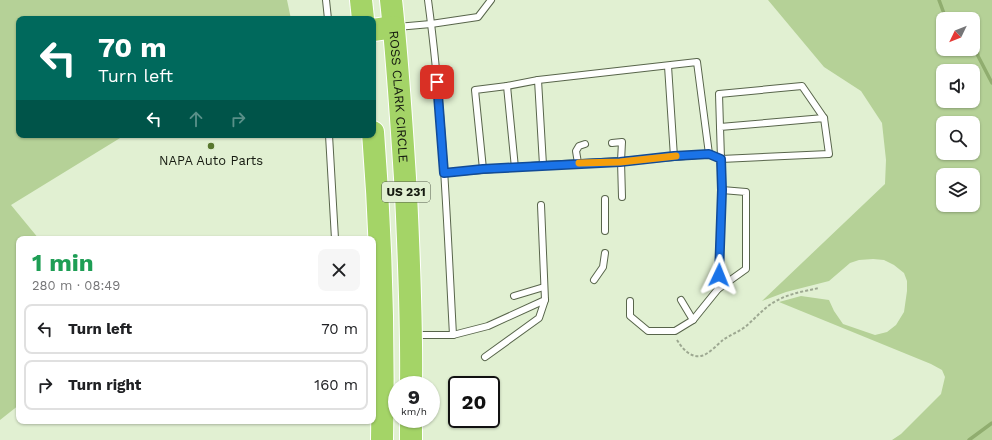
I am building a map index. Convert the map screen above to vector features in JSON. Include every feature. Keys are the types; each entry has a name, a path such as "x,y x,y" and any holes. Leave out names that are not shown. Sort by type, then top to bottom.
{"highway":[{"path":"361,0 363,16"},
{"name":"ROSS CLARK CIRCLE","path":"390,0 383,29 404,158 410,270 412,335 411,376"},
{"name":"US 231","path":"373,138 378,210 377,275 382,440"},
{"path":"380,336 412,335"},
{"path":"411,428 411,440"}],"lane":[{"path":"326,0 328,16"},
{"path":"428,0 437,82 444,173 453,335"},
{"path":"383,29 478,17 492,0"},
{"path":"483,169 475,90 538,80 697,62 709,154"},
{"path":"668,66 674,156"},
{"path":"538,80 543,165"},
{"path":"507,86 515,168"},
{"path":"444,173 543,165 620,162 709,154 721,159 828,154 824,118 802,86 719,94 721,159 722,190 718,289"},
{"path":"720,126 824,118"},
{"path":"329,138 335,236"},
{"path":"612,143 622,142 620,162 622,197"},
{"path":"578,163 576,151 579,146 585,144"},
{"path":"630,301 630,316 648,331 675,331 693,320 718,289 746,269 746,192 722,190"},
{"path":"605,199 605,231"},
{"path":"485,357 539,318 545,300 541,205"},
{"path":"594,280 603,267 605,254"},
{"path":"514,296 544,287"},
{"path":"412,335 453,335 488,326 545,300"},
{"path":"681,300 693,320"}],"path":[{"path":"675,331 676,338 682,348 692,355 701,356 710,351 724,339 744,327 760,312 777,300 819,288"}],"green space":[{"path":"0,0 287,0 290,16 16,16 16,138 120,138 11,205 37,236 16,236 16,407 0,420"},
{"path":"768,0 992,0 992,440 892,440 901,434 941,394 945,377 942,370 931,364 779,302 801,296 829,300 834,311 843,324 875,335 887,332 896,325 904,312 907,291 907,281 904,273 894,265 884,260 859,260 850,263 829,281 786,292 762,301 885,184 886,160 882,123 861,91 824,67"}],"waterway":[{"path":"939,0 943,12"},
{"path":"978,56 992,83"},
{"path":"969,440 992,423"}],"slow traffic":[{"path":"579,163 620,162 676,156"}],"place":[{"name":"NAPA Auto Parts","path":"211,146"}],"route":[{"path":"437,82 444,173 543,165 620,162 709,154 721,159 722,190 719,275"}]}
